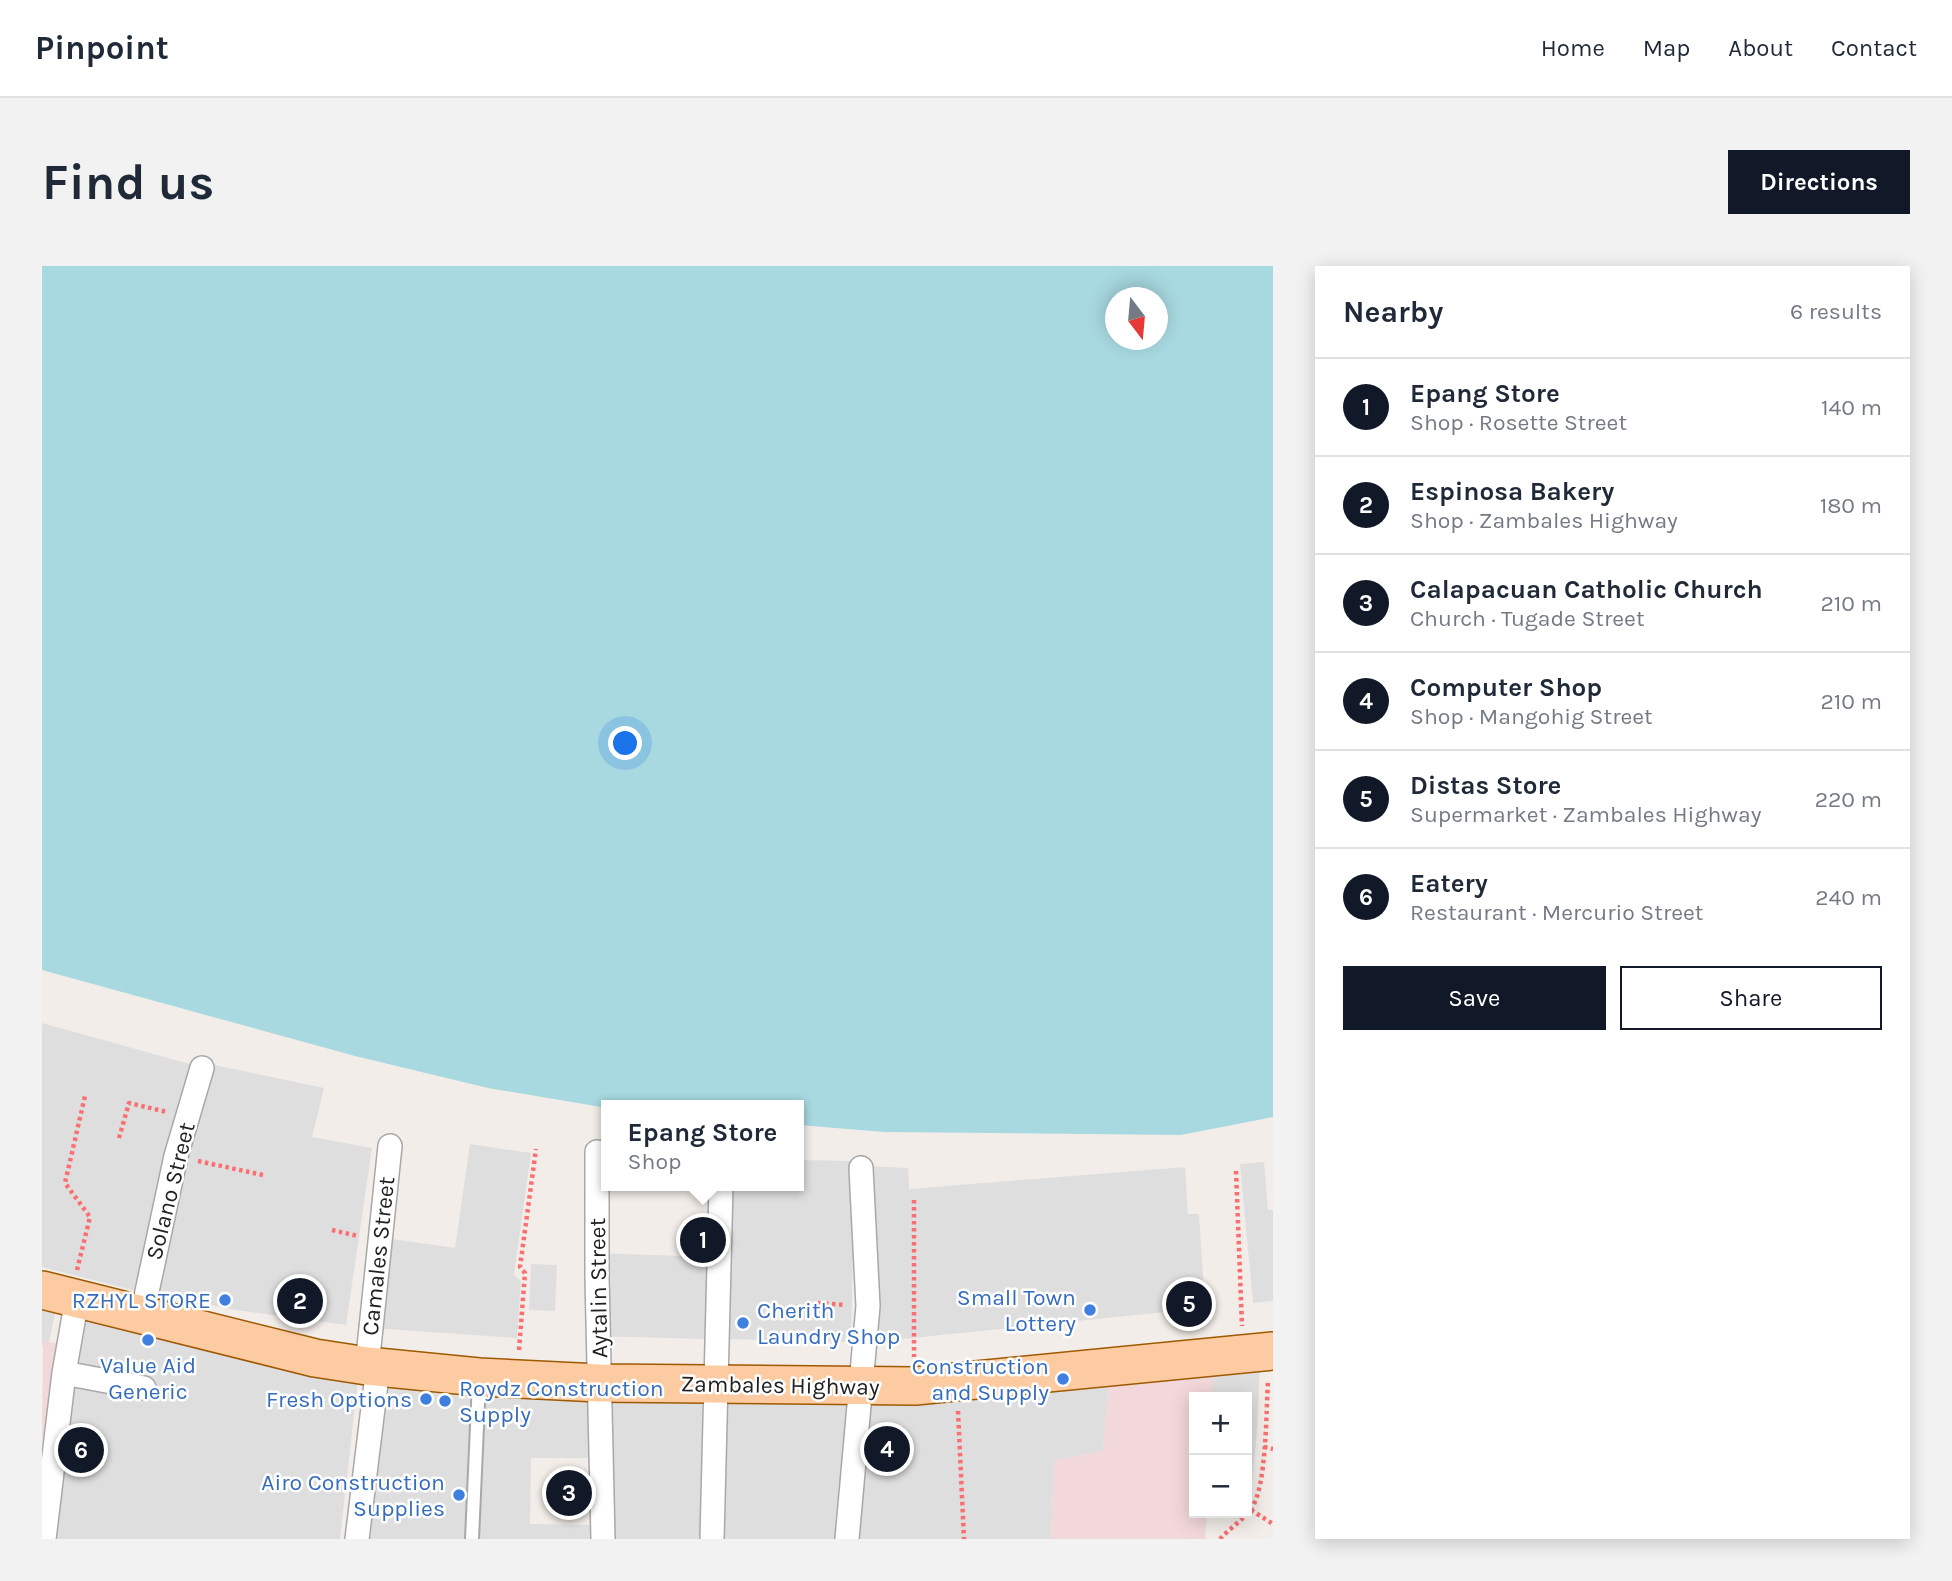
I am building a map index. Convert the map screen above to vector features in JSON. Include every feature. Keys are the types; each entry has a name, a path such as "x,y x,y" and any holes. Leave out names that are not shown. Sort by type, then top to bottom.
{"main road":[{"name":"Zambales Highway","path":"63,1296 302,1355 372,1367 479,1377 599,1382 915,1386 1262,1352"}],"street":[{"name":"Solano Street","path":"142,1315 176,1156 202,1068"},
{"name":"Camales Street","path":"357,1539 390,1146"},
{"name":"Aytalin Street","path":"597,1152 603,1539"},
{"path":"847,1539 868,1306 861,1168"},
{"path":"712,1539 720,1191"},
{"path":"44,1539 64,1373 63,1296"},
{"path":"64,1373 144,1388"}],"lane":[{"path":"472,1539 479,1377"}],"path":[{"path":"63,1296 90,1217 65,1183 85,1096"},
{"path":"119,1138 129,1103 188,1118"},
{"path":"517,1378 525,1273 520,1267 536,1149"},
{"path":"176,1156 264,1175"},
{"path":"1236,1171 1262,1352 1264,1447 1258,1497 1252,1508"},
{"path":"914,1200 915,1386"},
{"path":"956,1382 964,1539"},
{"path":"1264,1447 1273,1448"},
{"path":"1252,1511 1273,1524"},
{"path":"1220,1539 1242,1518"}],"shaded area":[{"path":"42,1023 197,1066 136,1291 42,1267"},
{"path":"210,1064 324,1088 312,1137 372,1148 346,1325 236,1310 151,1293"},
{"path":"470,1144 531,1153 514,1275 521,1281 517,1338 358,1327 372,1236 455,1248"},
{"path":"804,1160 855,1161 851,1342 721,1339 725,1191 804,1191"},
{"path":"1264,1162 1268,1210 1273,1210 1273,1301 1253,1303 1240,1164"},
{"path":"864,1166 908,1168 909,1189 1185,1167 1188,1214 1199,1214 1205,1308 863,1343"},
{"path":"595,1253 708,1257 705,1339 592,1336"},
{"path":"531,1264 557,1265 555,1311 529,1310"},
{"path":"42,1306 56,1309 49,1342 42,1347"},
{"path":"84,1320 358,1379 340,1539 56,1539 61,1483"},
{"path":"43,1341 60,1344 46,1440 42,1439"},
{"path":"1260,1365 1252,1484 1252,1392 1213,1392 1213,1370"},
{"path":"1213,1370 1213,1392 1189,1392 1189,1518 1207,1518 1205,1539 1051,1539 1054,1461 1103,1451 1109,1381"},
{"path":"1109,1381 1103,1451 1054,1461 1051,1539 858,1539 870,1400"},
{"path":"378,1388 591,1400 592,1458 531,1458 530,1524 594,1525 594,1539 364,1539"},
{"path":"723,1394 847,1395 837,1539 718,1539"},
{"path":"609,1400 702,1400 701,1539 612,1539"}],"water":[{"path":"42,266 1273,266 1273,1117 1181,1135 884,1132 804,1125 804,1100 601,1100 601,1107 488,1088 355,1056 42,970"}],"place":[{"name":"Epang Store","path":"703,1240"},
{"name":"RZHYL STORE","path":"225,1300"},
{"name":"Espinosa Bakery","path":"300,1301"},
{"name":"Distas Store","path":"1189,1304"},
{"name":"Small Town Lottery","path":"1090,1310"},
{"name":"Cherith Laundry Shop","path":"743,1323"},
{"name":"Value Aid Generic","path":"148,1340"},
{"name":"Construction and Supply","path":"1063,1379"},
{"name":"Fresh Options","path":"426,1399"},
{"name":"Roydz Construction Supply","path":"445,1401"},
{"name":"Computer Shop","path":"887,1449"},
{"name":"Eatery","path":"81,1450"},
{"name":"Calapacuan Catholic Church","path":"569,1493"},
{"name":"Airo Construction Supplies","path":"459,1495"}]}
